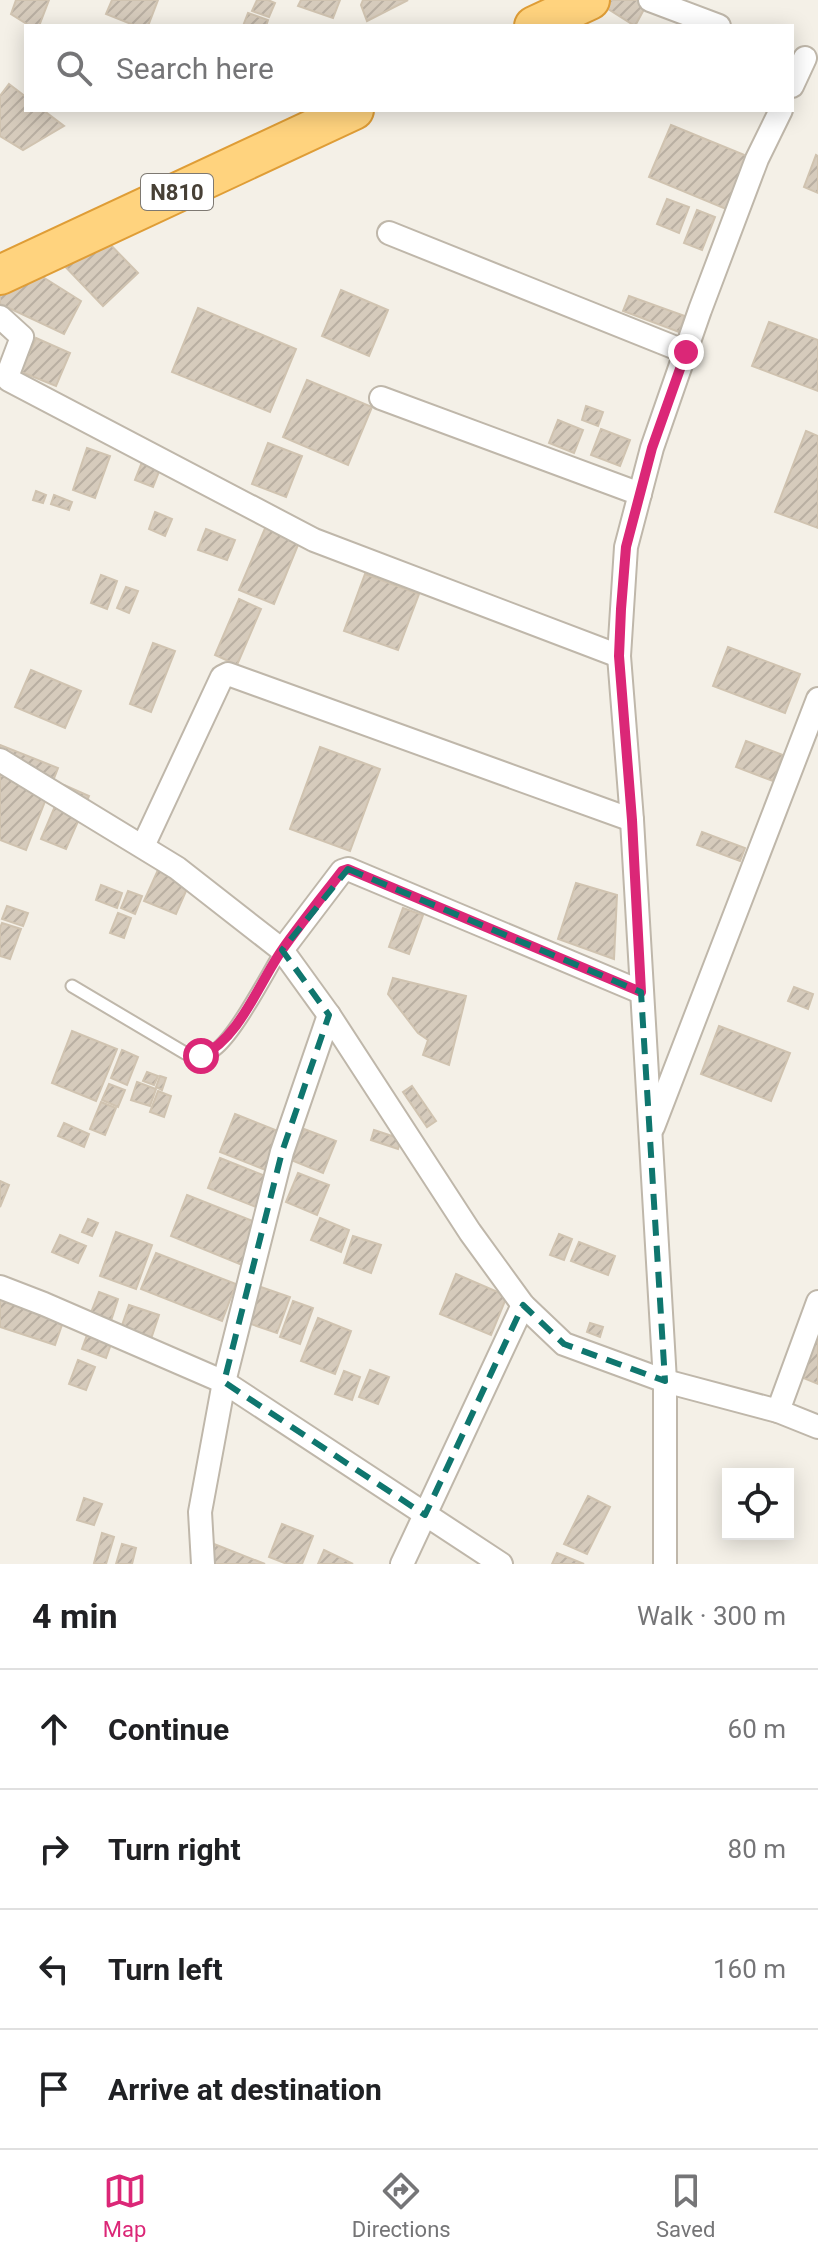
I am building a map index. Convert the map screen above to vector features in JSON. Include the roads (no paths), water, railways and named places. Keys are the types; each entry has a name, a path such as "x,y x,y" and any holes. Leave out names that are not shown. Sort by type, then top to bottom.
{"highway":[{"path":"538,24 590,0"},
{"name":"N810","path":"0,275 350,112"}],"street":[{"path":"650,0 714,24"},
{"path":"794,82 805,57"},
{"path":"665,1564 665,1381 632,820 619,656 626,547 652,448 757,159 780,112"},
{"path":"389,233 686,352"},
{"path":"0,317 22,337 8,374 9,380 314,540 619,656"},
{"path":"381,398 640,494"},
{"path":"143,846 222,677 228,674 632,820"},
{"path":"650,1134 818,699"},
{"path":"0,760 177,868 282,950 329,1015 454,1208 523,1305 564,1344 665,1381 778,1411 818,1427"},
{"path":"282,950 342,871 348,869 641,992"},
{"path":"203,1564 200,1512 224,1382 282,1152 329,1015"},
{"path":"0,1287 224,1382 501,1564"},
{"path":"778,1411 818,1302"},
{"path":"402,1564 523,1305"}],"lane":[{"path":"72,986 185,1053 201,1056 214,1050 230,1034 282,950"}]}
